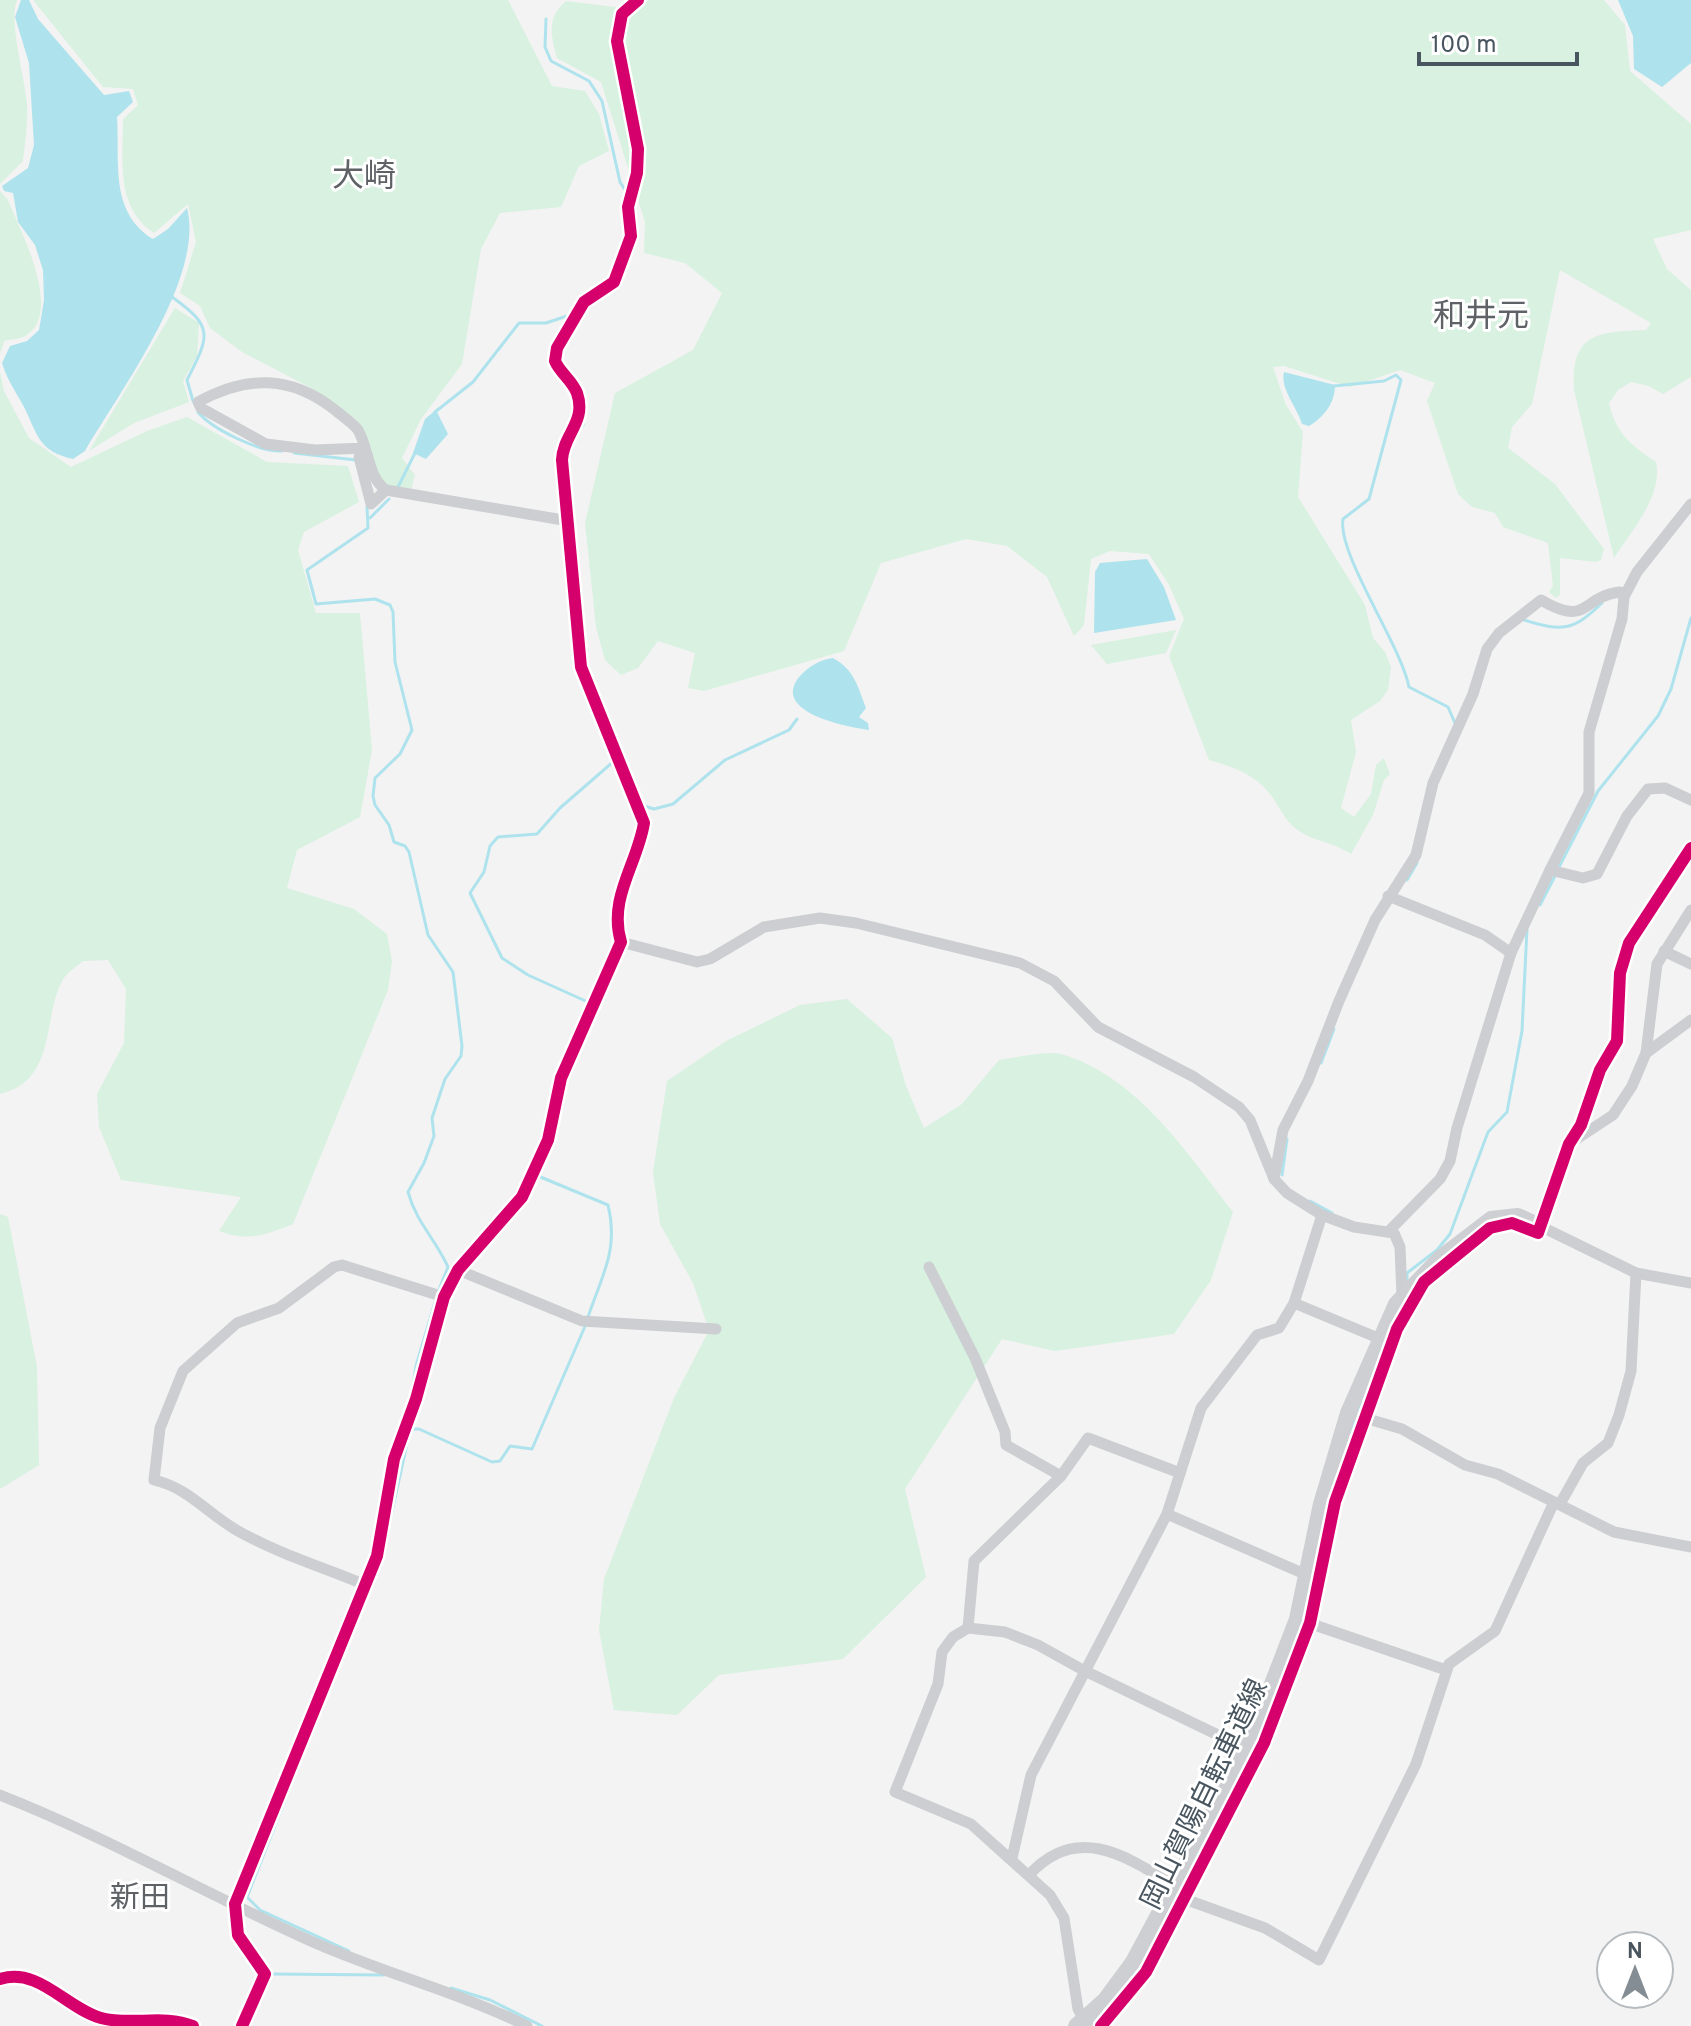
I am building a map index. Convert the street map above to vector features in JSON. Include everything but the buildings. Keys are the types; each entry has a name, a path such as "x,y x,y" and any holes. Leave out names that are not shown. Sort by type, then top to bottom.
{"street":[{"path":"242,2026 265,1974 238,1935 235,1904 383,1537 394,1459 416,1399 439,1296 522,1197 548,1140 561,1078 621,942 617,926 621,890 644,823 581,667 563,448 577,427 580,412 577,392 557,367 555,354 584,302 608,287 619,273 631,236 630,197 637,173 638,149 617,41 622,14 638,0"},
{"path":"359,450 315,450 258,441 201,408 198,402 217,391 242,386 288,383 315,394 351,423 359,450 363,464 371,504 386,490"},
{"path":"359,450 379,486 386,490 569,521"},
{"path":"1389,1230 1433,1186 1450,1161 1457,1128 1511,953 1554,873 1589,793 1589,732 1622,619 1624,597 1637,572 1691,504"},
{"path":"1274,1179 1286,1124 1308,1081 1345,987 1388,896 1416,855 1440,764 1473,694 1492,641 1541,600 1563,612 1576,612 1609,593 1620,592 1624,597"},
{"path":"1554,873 1583,878 1597,874 1627,816 1648,789 1665,788 1691,800"},
{"path":"1388,896 1485,935 1511,953"},
{"path":"1540,1226 1569,1144 1619,1109 1646,1053 1657,964 1691,910"},
{"path":"621,942 697,962 710,959 764,927 820,918 856,923 1020,963 1054,981 1098,1027 1194,1077 1239,1107 1250,1120 1274,1179 1287,1193 1322,1215 1354,1227 1394,1233 1409,1291"},
{"path":"1664,951 1691,964"},
{"path":"1646,1053 1691,1020"},
{"path":"1012,1858 1031,1775 1083,1670 1167,1514 1204,1403 1257,1335 1279,1328 1294,1303 1322,1215"},
{"path":"1247,1749 1038,1645 1005,1632 968,1628 953,1637 942,1652 938,1684 895,1792 960,1817 1012,1858 1050,1895 1064,1918 1078,2009 1084,2024 1133,1962 1173,1893 1247,1749 1302,1620 1321,1504 1378,1338 1409,1291 1491,1219 1518,1216 1636,1273 1691,1283"},
{"path":"363,1584 256,1540 226,1524 190,1494 154,1480 157,1439 183,1371 237,1323 279,1308 334,1267 342,1265 439,1296"},
{"path":"929,1267 975,1358 1005,1432 1006,1445 1061,1476"},
{"path":"458,1270 586,1322 716,1329"},
{"path":"1029,1875 1044,1858 1059,1852 1095,1848 1129,1858 1173,1893 1265,1928 1319,1960 1416,1764 1446,1670 1453,1660 1495,1631 1557,1503 1583,1463 1608,1443 1631,1371 1636,1273"},
{"path":"1294,1303 1378,1338"},
{"path":"1354,1415 1402,1429 1465,1465 1498,1474 1614,1532 1691,1547"},
{"path":"968,1628 974,1561 1061,1476 1088,1438 1180,1473"},
{"path":"1167,1514 1307,1575"},
{"path":"1302,1620 1446,1670"},
{"path":"0,1795 367,1965 487,2006 527,2026"},
{"path":"0,1979 29,1978 101,2018 172,2020 193,2026"}],"green space":[{"path":"0,0 17,0 14,21 27,112 23,161 0,184"},
{"path":"33,0 508,0 552,86 585,91 599,114 609,151 579,166 561,207 500,213 481,249 462,364 421,419 402,458 415,475 411,490 382,484 357,420 313,389 242,352 210,328 200,306 180,293 196,242 188,204 154,233 141,222 127,196 123,166 123,119 138,105 133,89 103,87"},
{"path":"649,0 1604,0 1625,25 1630,71 1691,124 1691,230 1653,239 1667,269 1691,290 1691,377 1663,394 1649,386 1631,382 1618,390 1609,403 1620,431 1656,462 1657,475 1651,500 1614,558 1574,390 1574,371 1577,357 1590,339 1614,332 1646,330 1651,323 1560,270 1532,404 1512,427 1508,448 1555,484 1604,549 1601,560 1596,562 1560,558 1560,595 1556,598 1549,592 1553,586 1548,543 1503,527 1495,513 1472,507 1458,494 1427,401 1435,383 1400,370 1350,387 1284,366 1273,367 1286,405 1303,432 1298,497 1365,605 1373,638 1385,652 1391,667 1388,690 1380,701 1351,720 1356,752 1341,808 1354,817 1371,794 1376,765 1384,758 1390,774 1384,780 1373,815 1351,854 1301,832 1289,822 1260,783 1236,769 1209,760 1169,656 1184,619 1169,585 1149,554 1110,551 1091,559 1084,625 1074,636 1047,577 1007,546 966,539 881,563 844,651 704,691 688,688 695,653 658,641 638,668 621,675 605,660 596,627 585,523 615,393 693,350 722,293 685,263 644,253 645,222 601,82 557,58 552,27 555,14 566,1 631,9"},
{"path":"0,191 8,200 29,249 40,289 41,307 37,322 28,334 4,341 0,354"},
{"path":"175,308 199,323 197,356 183,381 189,402 134,423 89,451"},
{"path":"0,372 4,391 29,438 71,467 147,431 187,417 267,462 348,466 359,502 304,532 298,550 316,613 360,613 372,750 360,817 297,850 287,888 354,909 387,934 392,961 388,990 293,1224 274,1231 248,1237 219,1231 241,1197 121,1180 99,1127 97,1094 124,1043 126,989 108,960 83,961 66,976 57,993 40,1061 32,1075 19,1086 0,1094"},
{"path":"1176,630 1166,653 1107,664 1091,645"},
{"path":"847,999 892,1038 906,1086 924,1128 962,1104 999,1060 1038,1054 1061,1054 1088,1065 1137,1098 1178,1142 1233,1212 1211,1280 1174,1334 1055,1351 1002,1339 905,1489 926,1577 843,1659 719,1675 677,1715 614,1710 599,1630 604,1579 674,1398 709,1330 693,1283 660,1224 653,1172 667,1081 726,1041 800,1005"},
{"path":"0,1214 8,1217 37,1367 39,1465 0,1489"}],"water":[{"path":"21,0 29,0 38,19 104,95 129,91 133,102 117,117 118,168 123,200 139,228 153,239 168,229 187,208 189,236 184,267 172,299 156,333 85,451 73,459 53,451 36,434 2,363 10,346 27,341 39,330 44,300 43,270 35,245 18,222 13,193 4,191 2,186 28,168 34,145 29,63 15,17"},
{"path":"1618,0 1691,0 1691,63 1662,87 1634,69 1633,36"},
{"path":"1284,372 1335,385 1328,409 1309,426 1302,424 1284,385"},
{"path":"436,410 448,434 426,459 413,453 425,419"},
{"path":"1147,559 1164,587 1176,620 1094,633 1095,572 1100,563"},
{"path":"833,658 854,679 866,708 859,717 868,723 869,730 829,721 802,708 795,699 793,689 800,676 815,664"}],"waterway":[{"path":"546,19 545,47 551,61 589,81 602,101 620,182 627,193"},
{"path":"172,297 195,316 204,333 200,352 187,380 193,401"},
{"path":"435,412 473,382 519,323 546,323 573,314"},
{"path":"1334,386 1384,381 1396,375 1401,380 1369,499 1343,519 1344,535 1359,576 1404,669 1409,687 1448,707 1455,723"},
{"path":"198,412 237,438 261,448 282,451"},
{"path":"576,434 583,425 584,412"},
{"path":"294,453 356,460"},
{"path":"397,489 415,453"},
{"path":"370,518 389,499"},
{"path":"367,507 368,528 307,570 316,604 375,599 390,605 393,612 395,662 412,730 400,754 375,778 373,796 375,805 389,825 394,842 405,846 409,852 428,935 453,972 462,1046 461,1056 445,1079 432,1118 434,1136 408,1192 416,1213 448,1267 438,1292"},
{"path":"1524,620 1548,626 1566,626 1583,619 1602,603"},
{"path":"1558,869 1598,791 1658,716 1671,689 1691,618"},
{"path":"641,805 654,809 673,804 725,760 789,730 797,719"},
{"path":"590,1003 528,975 502,958 470,893 484,872 490,846 498,837 537,834 560,808 614,761"},
{"path":"1407,880 1417,863"},
{"path":"1540,905 1555,876"},
{"path":"1407,1285 1407,1273 1437,1250 1450,1234 1488,1132 1507,1112 1522,1031 1527,929"},
{"path":"1321,1063 1334,1029"},
{"path":"554,1136 559,1116"},
{"path":"1282,1175 1287,1139"},
{"path":"544,1162 538,1176 608,1205 610,1249 588,1317"},
{"path":"1310,1201 1332,1213"},
{"path":"413,1386 436,1299"},
{"path":"410,1429 419,1429 492,1462 500,1461 510,1446 532,1449 586,1324"},
{"path":"1350,1432 1363,1398"},
{"path":"383,1552 409,1435"},
{"path":"1305,1619 1312,1587"},
{"path":"1261,1734 1303,1626"},
{"path":"314,1726 247,1897 260,1910 349,1951"},
{"path":"1207,1841 1248,1763"},
{"path":"1144,1958 1156,1936"},
{"path":"1093,2024 1124,1991 1139,1968"},
{"path":"270,1974 384,1975"},
{"path":"451,1988 490,2000 542,2026"}],"cycle path":[{"path":"242,2026 265,1974 238,1935 235,1904 377,1556 394,1459 416,1399 444,1297 458,1270 522,1197 548,1140 561,1078 621,942 618,911 644,823 581,667 562,460 577,420 579,403 575,388 555,361 557,348 584,302 614,282 631,236 628,207 637,173 638,149 617,41 622,14 638,0"},
{"name":"岡山賀陽自転車道線","path":"1101,2026 1146,1972 1264,1743 1310,1623 1335,1502 1397,1329 1424,1282 1490,1228 1512,1223 1538,1233 1569,1144 1581,1125 1600,1070 1617,1041 1620,973 1629,943 1691,848"},
{"path":"0,1979 14,1977 40,1983 101,2018 170,2021 193,2026"}],"district":[{"name":"大崎","path":"364,178"},
{"name":"和井元","path":"1481,318"},
{"name":"新田","path":"140,1899"}]}
